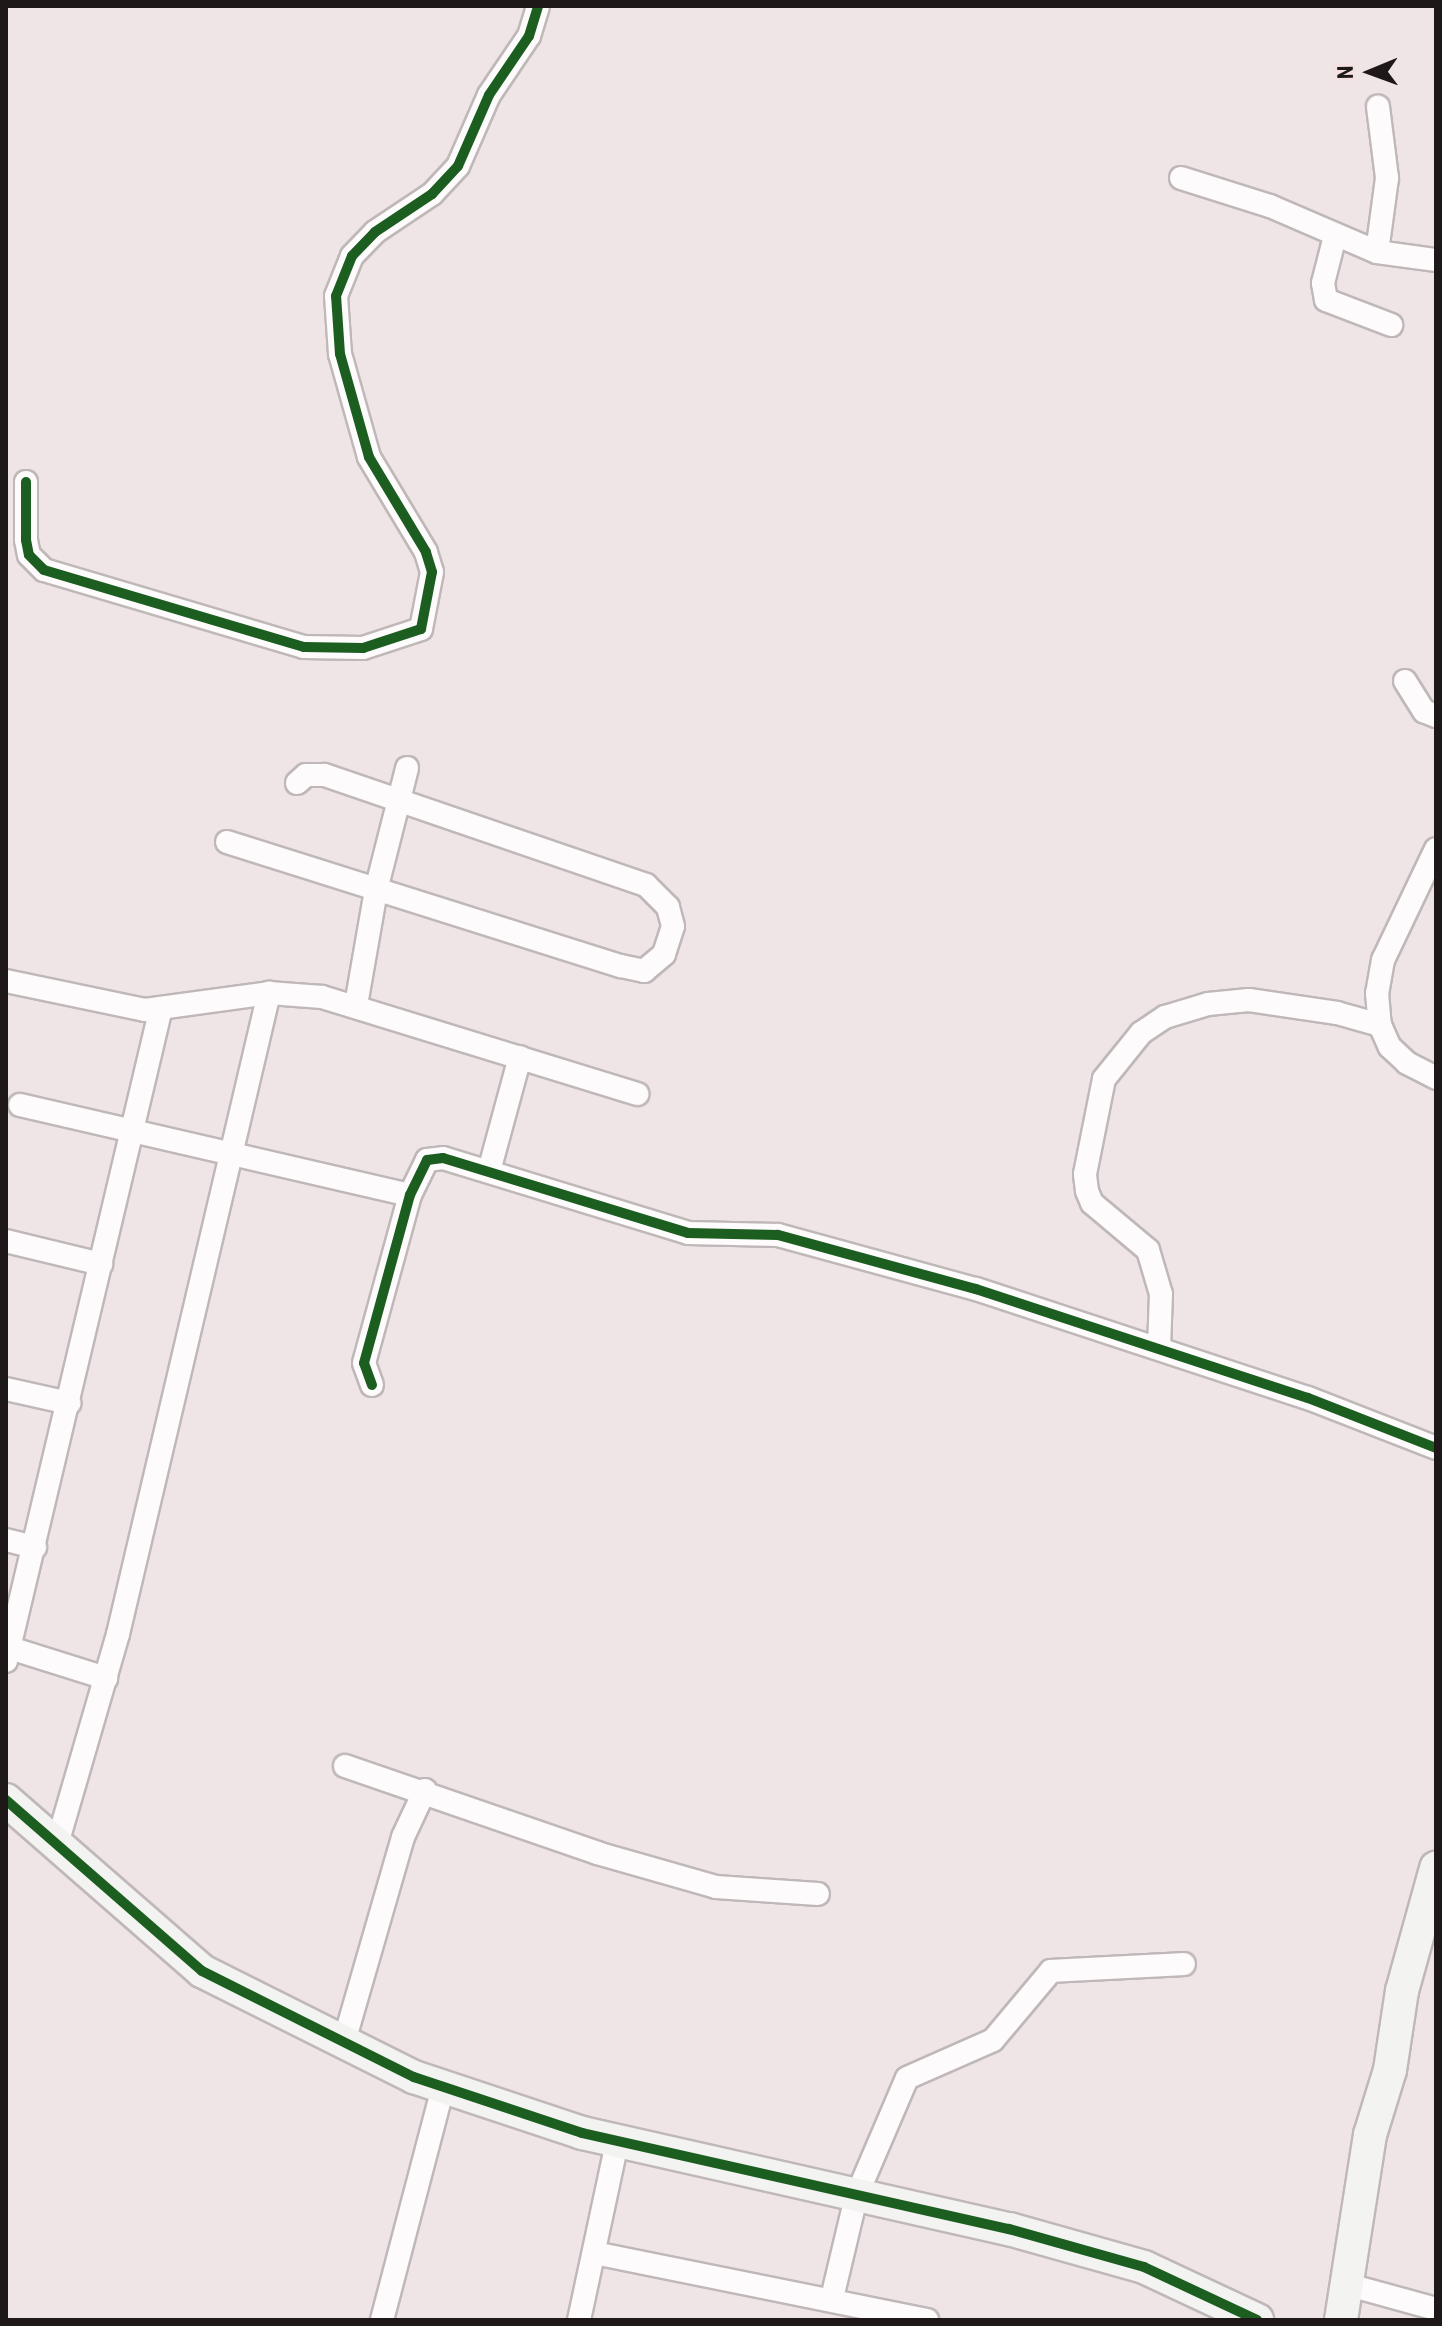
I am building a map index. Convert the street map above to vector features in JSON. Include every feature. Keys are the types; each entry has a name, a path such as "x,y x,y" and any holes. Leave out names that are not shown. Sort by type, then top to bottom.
{"street":[{"path":"26,482 29,555 44,570 304,647 363,648 421,629 432,572 426,552 364,444 340,354 336,296 352,256 375,232 432,194 458,166 489,95 529,36 538,6"},
{"path":"1377,252 1387,178 1378,107"},
{"path":"1181,178 1270,206 1377,252 1436,260"},
{"path":"1335,236 1323,283 1326,300 1391,325"},
{"path":"1405,681 1424,711 1436,716"},
{"path":"356,1005 376,890 407,768"},
{"path":"227,842 644,971 664,954 673,926 668,907 646,885 324,775 306,775 297,783"},
{"path":"1436,849 1383,960 1380,1025 1390,1047 1407,1063 1436,1078"},
{"path":"6,981 123,1009 161,1008 269,993 356,1005 637,1094"},
{"path":"57,1844 106,1678 269,993"},
{"path":"1159,1348 1161,1294 1148,1250 1092,1203 1087,1191 1085,1174 1104,1079 1141,1033 1165,1017 1208,1004 1249,1000 1337,1013 1380,1025"},
{"path":"106,1678 8,1654 161,1008"},
{"path":"489,1171 520,1057"},
{"path":"20,1105 410,1195"},
{"path":"372,1385 364,1363 410,1195 427,1160 443,1158 688,1233 743,1232 813,1243 1159,1348 1308,1398 1436,1448"},
{"path":"6,1241 101,1264"},
{"path":"6,1389 69,1403"},
{"path":"6,1540 35,1547"},
{"path":"345,1766 425,1790 597,1853 716,1887 818,1894"},
{"path":"343,2045 403,1837 425,1790"},
{"path":"6,1800 202,1971 343,2045 443,2087 617,2142 766,2171 856,2197 1009,2229 1144,2267 1257,2320"},
{"path":"1341,2320 1349,2285 1370,2135 1390,2070 1402,1991 1436,1868"},
{"path":"832,2298 856,2197 907,2078 993,2040 1051,1971 1184,1964"},
{"path":"382,2320 443,2087"},
{"path":"579,2320 617,2142"},
{"path":"594,2253 832,2298 927,2320"},
{"path":"1349,2285 1436,2309"}],"cycle path":[{"path":"26,482 29,555 44,570 304,647 363,648 421,629 432,572 426,552 369,457 340,354 336,296 352,256 375,232 432,194 458,166 489,95 529,36 538,6"},
{"path":"372,1385 364,1363 410,1195 427,1160 443,1158 688,1233 778,1235 976,1289 1308,1398 1436,1448"},
{"path":"6,1800 202,1971 414,2077 582,2133 1009,2229 1144,2267 1257,2320"}]}
